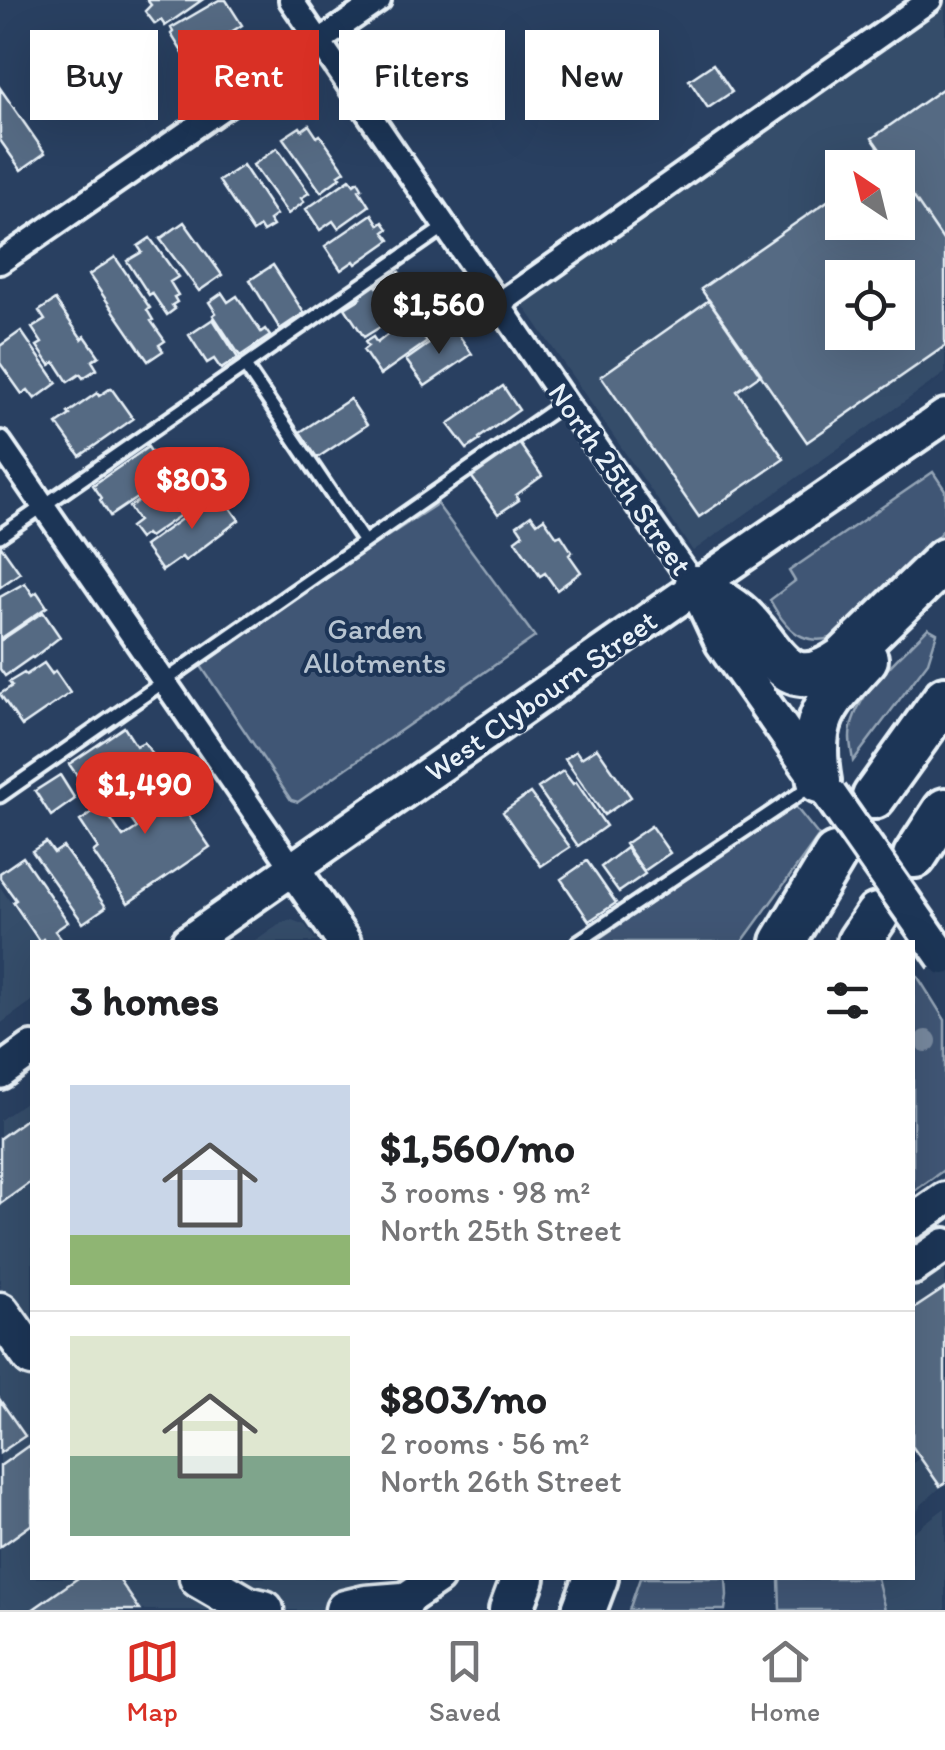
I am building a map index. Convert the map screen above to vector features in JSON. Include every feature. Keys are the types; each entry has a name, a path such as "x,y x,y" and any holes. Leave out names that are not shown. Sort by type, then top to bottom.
{"highway":[{"path":"696,587 738,614 790,671 806,676 826,670 842,659 934,572"},
{"path":"824,788 815,762 818,720 934,572"},
{"path":"874,797 945,698"},
{"path":"915,856 945,810"},
{"path":"784,940 836,855"},
{"path":"511,1610 522,1580"},
{"path":"584,1610 595,1580"}],"main road":[{"path":"0,1312 30,1354"},
{"path":"191,1580 213,1610"},
{"path":"202,1580 247,1606 264,1610"},
{"path":"345,1610 366,1604 396,1606"}],"street":[{"name":"North 25th Street","path":"291,0 696,587 722,643 945,959"},
{"path":"0,262 379,0"},
{"path":"499,304 930,0"},
{"name":"West Clybourn Street","path":"191,940 945,416"},
{"path":"0,443 343,940"},
{"path":"0,1072 30,1050"},
{"path":"915,1220 945,1199"},
{"path":"915,1266 945,1245"},
{"path":"396,1606 434,1580"}],"lane":[{"path":"0,536 446,226"},
{"path":"245,366 364,542"},
{"path":"0,796 565,402"},
{"path":"581,940 824,788"}],"shaded area":[{"path":"945,0 945,373 693,551 521,302"},
{"path":"0,887 37,940 30,940 30,1002 0,1024"},
{"path":"292,920 305,925 316,940 257,940"},
{"path":"30,1098 30,1580 371,1580 328,1610 0,1610 0,1120"},
{"path":"945,1266 945,1483 915,1515 915,1462 920,1457 915,1450 915,1288"},
{"path":"945,1508 945,1610 885,1610 877,1580 915,1580 915,1530"}],"green space":[{"path":"933,472 945,490 945,528 849,632 822,640 793,631 770,600 795,581 789,571"},
{"name":"Garden Allotments","path":"437,504 535,637 298,802 291,800 201,666"},
{"path":"928,628 937,633 928,662 853,761 850,737 859,706 879,678"},
{"path":"794,805 819,836 743,940 597,940"},
{"path":"915,972 945,1020 945,1169 915,1191"},
{"path":"639,1580 726,1580 725,1610 629,1610"},
{"path":"779,1580 878,1580 885,1610 780,1610"}],"building":[{"path":"147,0 202,0 165,26 161,20 155,24 145,11 151,5"},
{"path":"219,0 226,0 242,25 234,30 178,30 178,45 171,28"},
{"path":"713,64 732,92 708,108 689,80"},
{"path":"945,87 945,243 915,199 915,150 880,150 872,138"},
{"path":"0,88 45,153 21,170 0,140"},
{"path":"309,125 345,171 321,192 283,138"},
{"path":"277,148 309,193 288,214 253,165"},
{"path":"243,165 276,215 269,220 273,226 263,232 260,227 253,232 219,181"},
{"path":"350,179 354,184 358,181 369,206 338,228 333,221 320,230 306,209"},
{"path":"915,199 945,243 945,346 807,442 701,289 825,203 825,240 915,240"},
{"path":"372,214 379,225 383,222 388,229 384,232 390,240 341,270 325,246"},
{"path":"184,222 222,275 199,291 160,239"},
{"path":"150,238 178,277 170,282 178,295 172,305 175,309 167,315 127,261 142,252 138,246"},
{"path":"115,257 150,308 147,310 151,321 165,341 159,345 163,351 148,361 89,275"},
{"path":"273,265 304,313 280,329 250,280"},
{"path":"399,272 418,300 364,337 345,308 375,284 377,287"},
{"path":"222,293 228,302 237,296 261,332 265,329 270,336 240,356 213,315 216,313 209,302"},
{"path":"55,300 99,356 92,361 97,369 68,382 55,362 50,365 37,346 42,343 32,328 45,320 39,311"},
{"path":"709,300 761,374 737,391 784,459 699,517 601,376"},
{"path":"410,317 427,342 380,375 363,350 368,346 365,342 373,337 377,343"},
{"path":"213,319 238,358 221,369 214,359 207,363 189,335"},
{"path":"453,327 472,354 425,386 406,360"},
{"path":"21,331 57,383 35,399 28,390 22,394 0,363 0,346"},
{"path":"503,386 519,410 467,449 448,424"},
{"path":"111,388 133,419 80,456 57,424 97,393 99,396"},
{"path":"350,399 367,425 317,458 300,432"},
{"path":"519,443 542,476 516,495 519,500 498,514 471,476"},
{"path":"148,447 168,477 110,516 93,485"},
{"path":"183,470 204,499 149,537 146,534 139,539 130,527 138,521 129,507"},
{"path":"219,492 239,520 185,561 182,557 162,571 144,546"},
{"path":"531,515 537,523 544,518 557,537 561,535 581,572 557,590 545,573 540,576 515,540 523,534 517,525"},
{"path":"0,547 20,573 0,587"},
{"path":"25,583 47,607 0,639 0,597"},
{"path":"43,612 60,637 5,676 0,669 0,641"},
{"path":"44,663 52,674 55,671 70,693 22,726 0,694 12,686 9,682"},
{"path":"124,727 136,746 144,742 153,755 92,797 69,764"},
{"path":"597,748 631,797 604,815 565,759 576,751 581,758"},
{"path":"157,769 210,847 128,903 93,852 98,848 80,821 102,806 123,837 137,828 115,797"},
{"path":"563,771 573,784 576,782 606,826 578,846 538,788"},
{"path":"60,775 75,799 51,816 35,791"},
{"path":"530,793 570,847 541,866 503,812"},
{"path":"651,826 670,853 644,871 625,844"},
{"path":"46,842 54,853 63,847 106,907 83,923 32,851"},
{"path":"626,848 645,874 619,892 601,867"},
{"path":"23,857 68,922 55,931 61,939 39,940 13,902 16,900 0,873"},
{"path":"587,861 616,903 589,921 561,879"},
{"path":"30,1116 30,1182 0,1204 0,1138"},
{"path":"945,1288 945,1483 940,1486 915,1450 915,1308"},
{"path":"0,1400 25,1436 0,1453"},
{"path":"28,1446 30,1449 30,1525 0,1547 0,1466"},
{"path":"75,1580 119,1580 140,1610 32,1610"}]}
